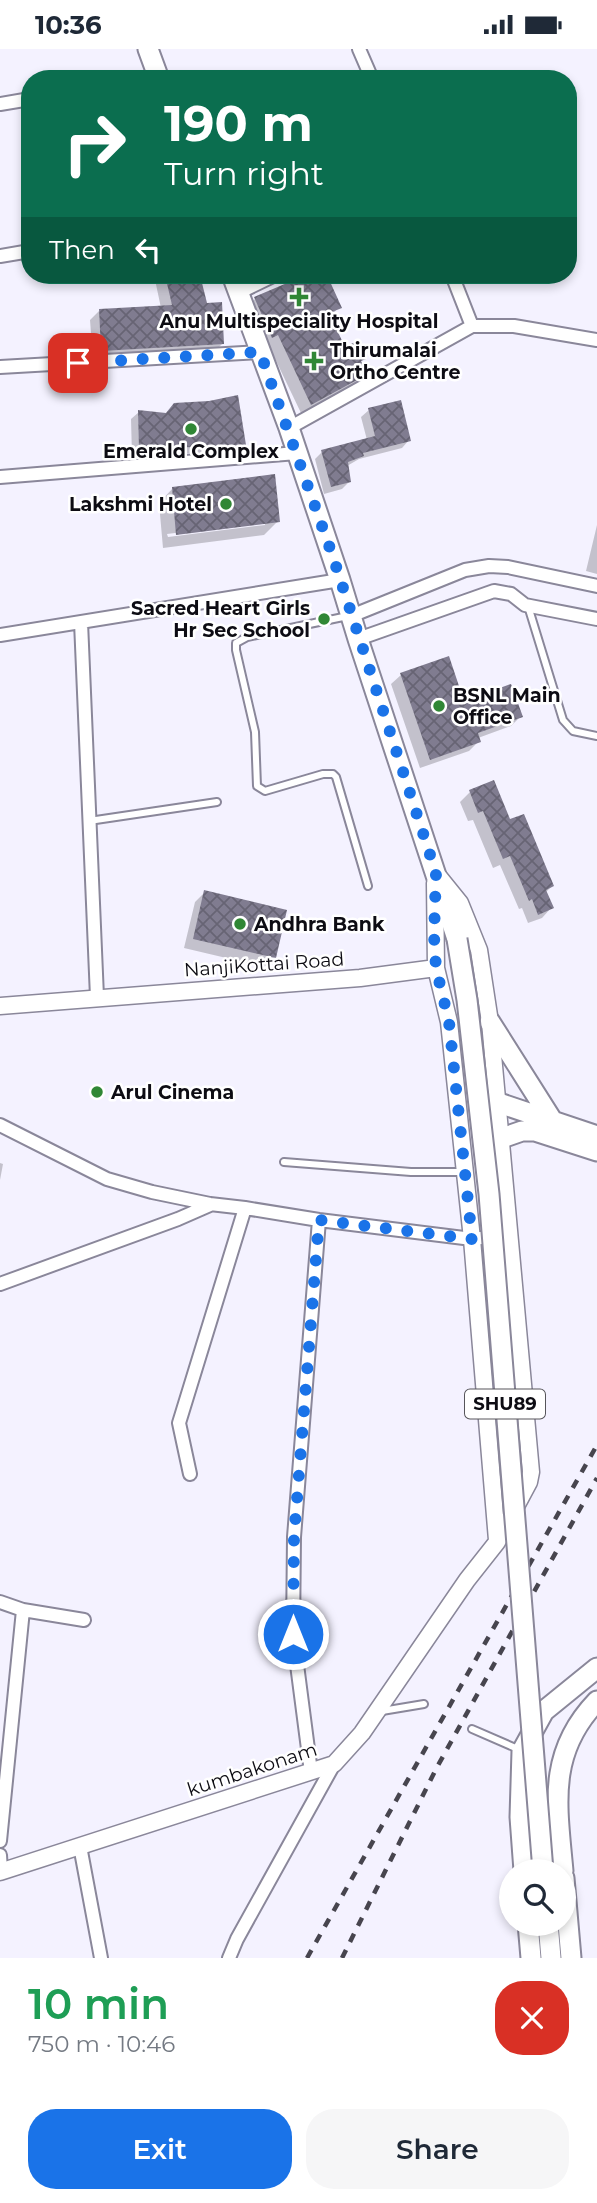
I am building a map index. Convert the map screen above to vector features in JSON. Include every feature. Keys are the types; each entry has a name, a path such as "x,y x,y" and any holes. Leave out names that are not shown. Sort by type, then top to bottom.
{"main road":[{"path":"148,49 156,70"},
{"name":"SHU89","path":"235,284 289,428 457,939 467,1000 489,1194 542,1859"},
{"path":"490,1022 552,1120"},
{"path":"499,1103 597,1136"},
{"path":"502,1138 522,1131 535,1131 597,1151"},
{"path":"523,1859 520,1817 522,1751 544,1711 597,1668"},
{"path":"562,1859 557,1812 560,1769 570,1735 597,1701"},
{"path":"529,1936 531,1958"},
{"path":"549,1936 551,1958"},
{"path":"569,1936 571,1958"}],"street":[{"path":"359,49 368,70"},
{"path":"0,104 21,100"},
{"path":"0,256 21,252"},
{"path":"456,284 472,326"},
{"path":"289,428 472,326 514,326 597,340"},
{"path":"0,367 260,352"},
{"path":"0,477 297,453"},
{"path":"351,615 466,570 489,566 508,567 597,586"},
{"path":"0,635 340,580"},
{"path":"358,639 494,591 511,594 528,606 597,619"},
{"path":"81,622 97,997"},
{"path":"436,873 436,968 449,1022 465,1172 497,1542"},
{"name":"kumbakonam","path":"0,1872 334,1764 362,1733 467,1580 497,1542 529,1482 531,1472 499,1103 480,950 460,902 436,873"},
{"name":"NanjiKottai Road","path":"0,1006 360,978 436,968"},
{"path":"0,1125 107,1179 152,1192 210,1204 472,1239 510,1235"},
{"path":"0,1285 178,1219 210,1204"},
{"path":"190,1474 179,1423 245,1208"},
{"path":"311,1772 293,1634 294,1537 319,1220"},
{"path":"0,1602 23,1610 84,1620"},
{"path":"0,1841 23,1610"},
{"path":"229,1958 334,1764"},
{"path":"80,1846 102,1958"},
{"path":"0,1855 0,1872"}],"lane":[{"path":"528,606 563,720 573,731 597,736"},
{"path":"351,615 247,637 236,643 236,650 255,732 257,786 265,791 328,773 336,777 368,886"},
{"path":"89,821 217,802"},
{"path":"284,1162 411,1172 465,1172"},
{"path":"377,1712 424,1704"},
{"path":"472,1730 522,1751"}],"building":[{"path":"167,284 202,284 207,303 222,302 224,344 101,351 99,309 172,305"},
{"path":"285,284 331,284 342,308 329,313 345,347 357,341 366,359 361,361 368,374 311,405 278,335 272,338 254,297"},
{"name":"Emerald Complex","path":"238,395 246,445 139,449 138,410 166,413 174,403 209,401"},
{"path":"401,400 411,441 363,453 364,456 348,462 351,482 331,487 321,450 375,436 368,408"},
{"name":"Lakshmi Hotel","path":"275,474 280,522 176,535 172,487"},
{"name":"BSNL Main Office","path":"449,656 464,701 511,684 523,717 478,733 481,742 430,760 400,673"},
{"path":"494,780 510,819 524,814 554,886 546,890 554,908 538,915 532,899 529,901 510,856 503,859 483,811 478,813 469,790"},
{"name":"Andhra Bank","path":"204,890 287,910 276,958 193,939"}],"railway":[{"path":"307,1958 597,1445"},
{"path":"342,1958 436,1769 597,1478"}],"place":[{"name":"Anu Multispeciality Hospital","path":"299,297"},
{"name":"Thirumalai Ortho Centre","path":"314,361"},
{"name":"Emerald Complex","path":"191,429"},
{"name":"Lakshmi Hotel","path":"226,504"},
{"name":"Sacred Heart Girls Hr Sec School","path":"324,619"},
{"name":"BSNL Main Office","path":"439,706"},
{"name":"Andhra Bank","path":"240,924"},
{"name":"Arul Cinema","path":"97,1092"}],"route":[{"path":"78,363 260,352 332,554 436,873 436,968 449,1022 472,1239 319,1220 294,1537 293,1634"}]}
